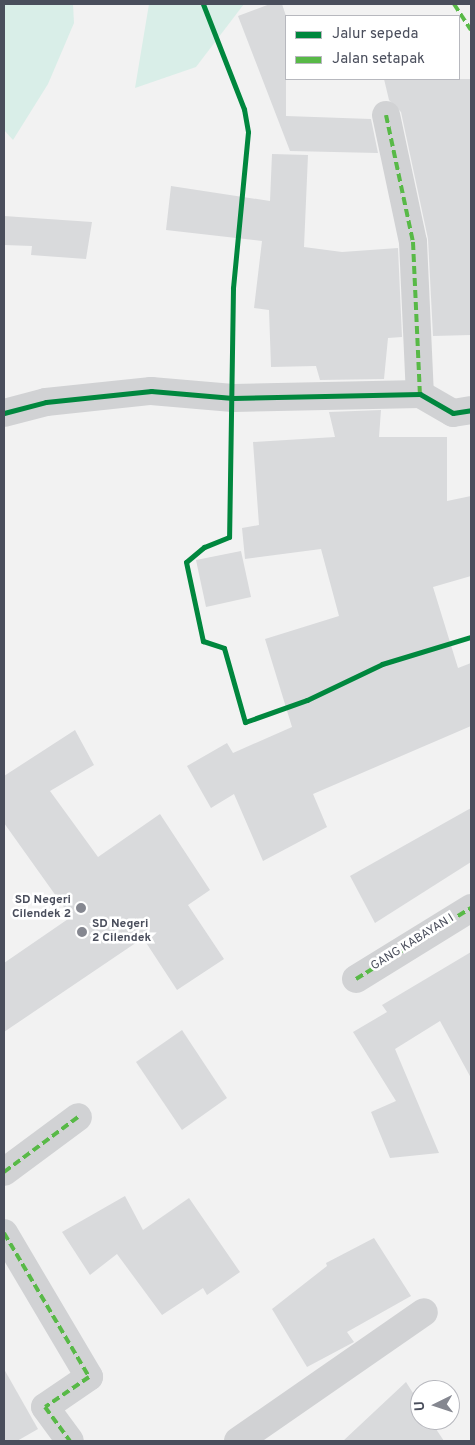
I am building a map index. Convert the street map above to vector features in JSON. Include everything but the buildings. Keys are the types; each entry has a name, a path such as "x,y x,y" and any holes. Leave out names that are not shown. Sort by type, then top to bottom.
{"street":[{"path":"386,115 413,242 420,394"},
{"path":"4,413 46,402 151,391 233,398 420,394 453,413 471,410"},
{"name":"GANG KABAYAN I","path":"356,979 471,908"},
{"path":"4,1172 78,1117"},
{"path":"4,1233 89,1377 45,1407 68,1440"},
{"path":"238,1441 424,1312"}],"green space":[{"path":"4,4 73,4 74,23 48,84 13,140 4,130"},
{"path":"149,4 244,4 196,67 135,88"}],"marked path":[{"path":"454,4 471,30"},
{"path":"386,115 413,242 420,394"},
{"path":"356,979 471,908"},
{"path":"4,1172 78,1117"},
{"path":"4,1233 89,1377 45,1407 70,1441"}],"cycle path":[{"path":"203,4 244,109 248,132 233,288 229,537 204,547 186,562 203,641 224,648 245,722 307,700 382,664 471,637"},
{"path":"4,413 46,402 151,391 233,398 420,394 453,413 471,410"}],"place":[{"name":"SD Negeri Cilendek 2","path":"81,908"},
{"name":"SD Negeri 2 Cilendek","path":"82,932"}]}
